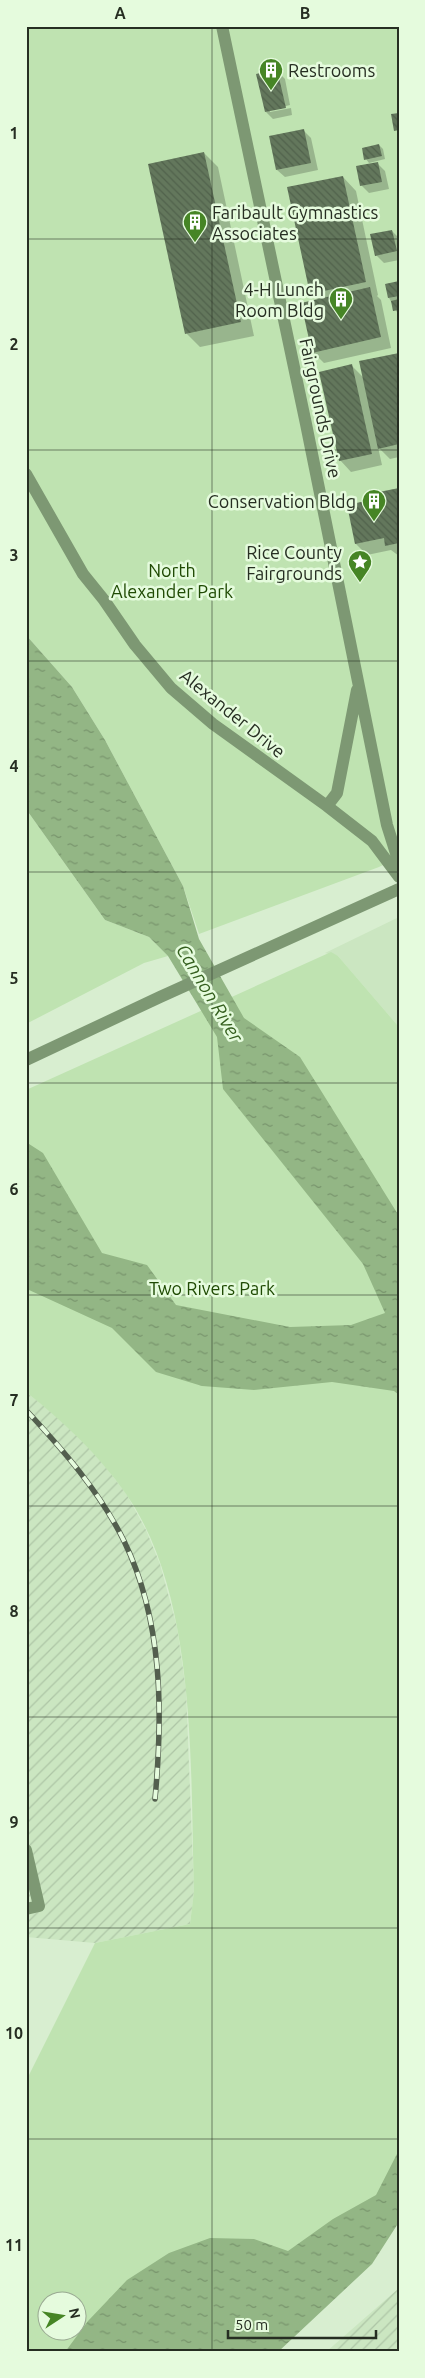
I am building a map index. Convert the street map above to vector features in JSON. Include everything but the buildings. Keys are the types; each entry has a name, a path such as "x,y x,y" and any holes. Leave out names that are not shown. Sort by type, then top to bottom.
{"street":[{"name":"Fairgrounds Drive","path":"222,26 387,826 399,864"},
{"name":"Alexander Drive","path":"26,474 83,574 121,623 135,645 172,688 213,724 327,806 372,841 399,876"},
{"name":"Fairgrounds Drive","path":"327,806 337,793 354,717 358,680"},
{"path":"26,1060 399,889"},
{"path":"26,1850 33,1908"}],"shaded area":[{"path":"399,917 399,1027 338,956 325,953"},
{"path":"26,1392 58,1417 96,1454 127,1495 146,1530 160,1564 177,1627 186,1690 194,1891 190,1924 95,1943 26,1937"},
{"path":"399,2288 399,2352 326,2352"}],"green space":[{"name":"North Alexander Park","path":"26,26 399,26 399,857 379,867 199,934 183,886 105,740 72,687 26,635"},
{"path":"26,809 105,920 149,937 168,956 144,963 26,1024"},
{"name":"Two Rivers Park","path":"331,952 338,956 399,1027 399,2191 145,2352 26,2352 26,2081 95,1943 190,1924 194,1891 190,1739 186,1686 178,1633 166,1582 149,1536 126,1494 104,1465 80,1439 26,1392 26,1090"}],"water":[{"name":"Cannon River","path":"26,635 72,687 105,740 183,886 199,939 244,1018 300,1057 399,1216 399,1395 394,1391 332,1382 254,1390 202,1386 156,1372 112,1328 29,1290 26,1283 26,1142 43,1153 102,1253 147,1265 176,1305 290,1327 351,1325 385,1313 363,1264 223,1089 217,1037 168,956 149,937 105,920 26,809"},
{"path":"399,2150 399,2222 372,2264 278,2352 65,2352 74,2340 88,2340 88,2321 127,2280 169,2253 210,2238 254,2239 288,2251 333,2219 376,2195"}],"railway":[{"path":"26,1410 54,1440 104,1505 124,1541 137,1572 153,1635 157,1668 159,1734 155,1799"}],"place":[{"name":"Restrooms","path":"271,91"},
{"name":"Faribault Gymnastics Associates","path":"195,243"},
{"name":"4-H Lunch Room Bldg","path":"341,320"},
{"name":"Conservation Bldg","path":"374,522"},
{"name":"Rice County Fairgrounds","path":"360,583"}]}
